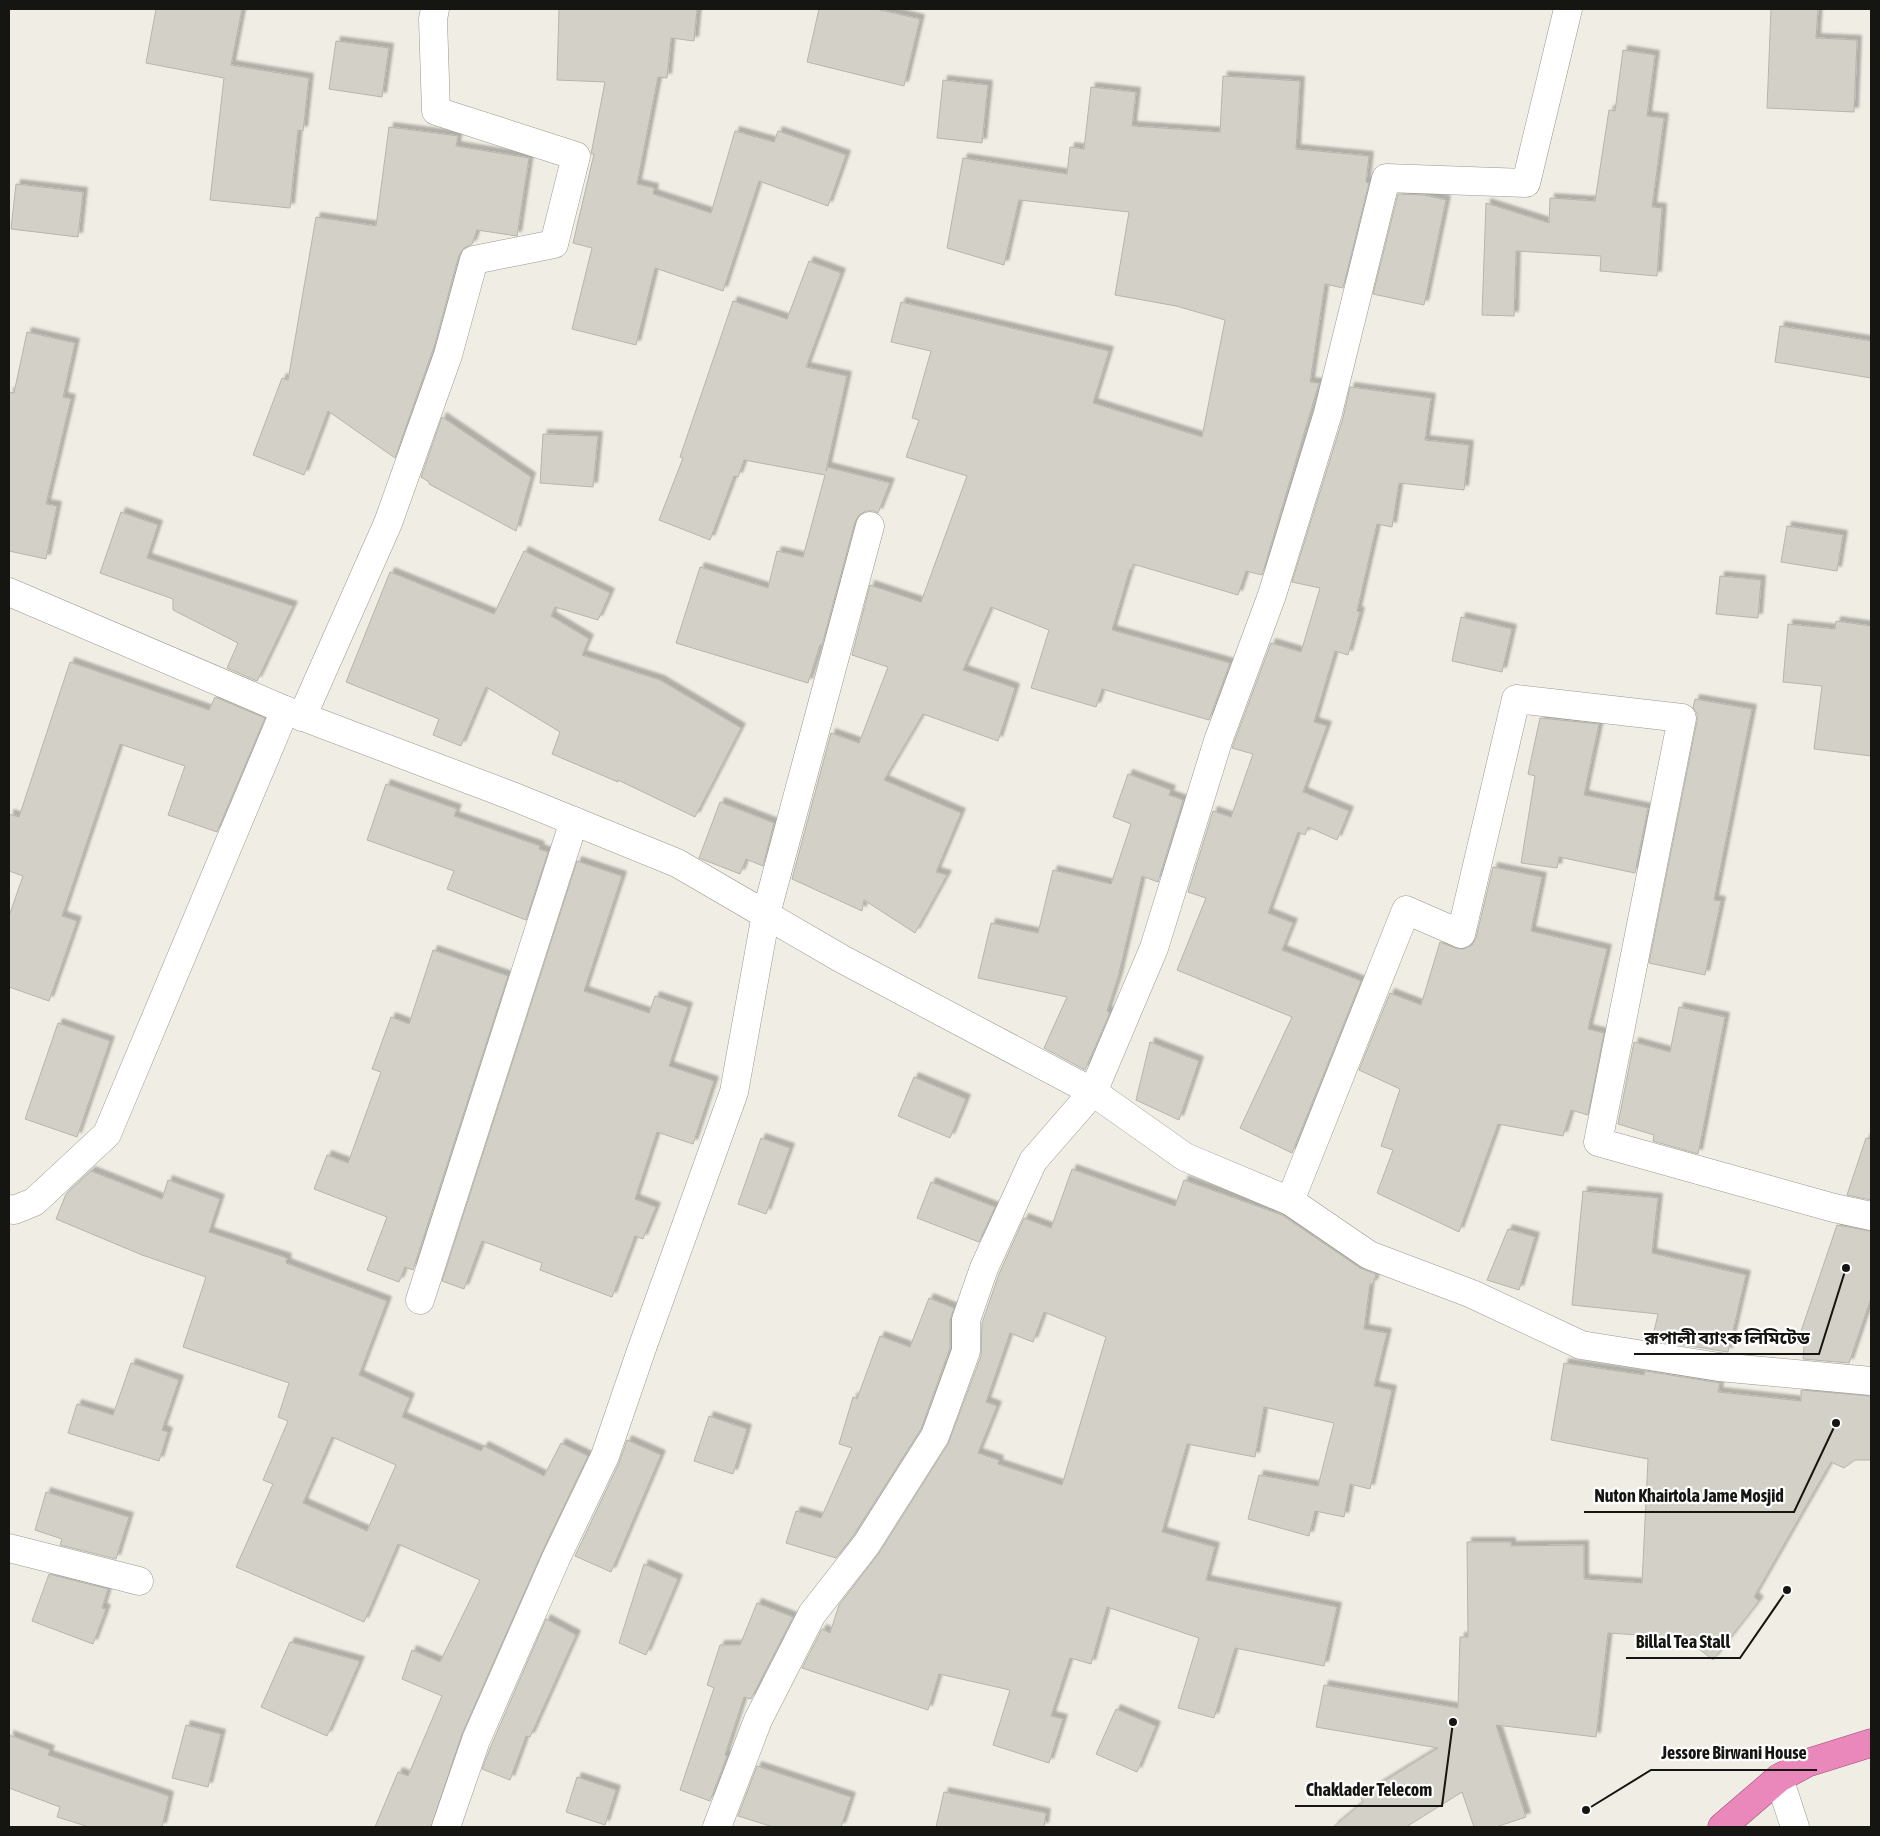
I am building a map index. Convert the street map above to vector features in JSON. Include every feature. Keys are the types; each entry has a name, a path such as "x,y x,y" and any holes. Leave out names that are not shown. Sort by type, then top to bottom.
{"highway":[{"path":"1722,1827 1779,1778 1807,1763 1871,1743"}],"street":[{"path":"9,1209 14,1210 34,1202 108,1134 293,714 388,524 448,355 474,260 554,244 576,156 436,111 433,19 435,9"},
{"path":"717,1827 758,1720 812,1614 866,1545 935,1436 966,1351 966,1320 984,1268 1033,1161 1093,1092 1154,948 1218,740 1272,594 1328,413 1386,178 1526,183 1568,9"},
{"path":"446,1827 476,1740 557,1556 605,1456 734,1092 766,914 870,526"},
{"path":"9,592 293,714 574,821 677,863 842,959 1093,1092 1185,1157 1290,1201 1369,1254 1472,1294 1581,1345 1719,1366 1871,1381"},
{"path":"1290,1201 1406,910 1461,934 1516,699 1682,718 1598,1142 1834,1208 1871,1216"},
{"path":"420,1300 574,821"},
{"path":"9,1548 139,1581"},
{"path":"1779,1778 1795,1827"}],"building":[{"path":"156,9 242,9 231,65 309,78 303,131 298,130 290,208 210,200 224,78 146,63"},
{"path":"559,9 697,9 694,41 671,38 667,78 658,77 637,184 654,188 653,194 711,213 735,131 774,142 778,131 846,155 828,206 759,181 723,291 655,268 636,345 572,329 592,248 573,243 594,154 591,154 605,82 557,80"},
{"path":"819,9 876,9 920,19 904,86 807,62"},
{"path":"1771,9 1818,9 1816,38 1857,40 1854,112 1767,108"},
{"path":"336,41 389,48 382,97 329,89"},
{"path":"1623,50 1655,55 1647,116 1664,118 1652,207 1662,208 1657,276 1600,271 1601,256 1516,251 1514,316 1482,315 1486,203 1549,223 1550,198 1595,201 1609,110 1615,111"},
{"path":"1223,76 1300,81 1296,149 1369,156 1366,182 1369,183 1343,288 1325,284 1310,382 1319,383 1262,575 1246,571 1238,595 1133,564 1132,570 1130,569 1112,630 1230,663 1209,720 1102,689 1096,707 1031,688 1049,630 991,607 963,670 1015,688 998,741 923,714 884,780 961,813 936,872 947,875 915,933 864,900 862,911 792,879 831,733 859,743 888,667 852,655 870,585 921,602 967,476 906,457 919,420 912,418 931,351 891,342 901,302 1109,351 1093,403 1202,437 1225,320 1176,306 1115,295 1129,212 1019,200 1004,265 947,248 963,158 1067,174 1070,147 1084,149 1091,87 1136,92 1132,126 1220,132"},
{"path":"943,80 988,85 982,143 937,138"},
{"path":"389,127 458,136 456,146 529,158 517,236 477,230 472,244 464,248 459,255 435,344 395,458 328,411 304,475 253,455 282,378 288,380 316,217 376,226"},
{"path":"16,184 83,192 78,237 11,229"},
{"path":"1398,194 1424,195 1446,200 1424,305 1373,294"},
{"path":"809,261 841,273 806,367 847,376 826,471 827,467 890,483 878,513 866,511 859,515 855,522 822,645 820,645 808,683 676,643 700,567 768,588 777,551 803,557 825,475 744,460 738,477 734,476 710,540 659,520 683,458 680,457 733,301 787,319"},
{"path":"1780,326 1871,341 1871,378 1775,362"},
{"path":"27,332 75,343 63,397 71,399 46,504 57,506 46,559 9,551 9,392 14,393"},
{"path":"1350,387 1431,398 1425,440 1469,445 1464,490 1399,483 1392,527 1377,524 1357,611 1360,612 1348,655 1335,651 1314,722 1327,726 1303,792 1349,811 1337,840 1308,827 1305,835 1298,832 1268,913 1293,923 1282,950 1361,981 1292,1153 1240,1128 1292,1017 1177,970 1206,898 1188,892 1213,811 1231,817 1253,754 1232,748 1271,643 1301,652 1320,588 1292,582 1343,418"},
{"path":"442,417 531,477 516,531 429,484 429,482 421,477"},
{"path":"543,434 598,436 593,487 540,483"},
{"path":"121,512 158,525 147,558 293,606 257,681 227,668 238,643 173,610 173,599 100,573"},
{"path":"1787,526 1843,535 1837,571 1781,562"},
{"path":"524,551 610,593 598,620 555,607 551,616 589,639 582,655 660,680 741,728 695,817 618,780 618,782 552,754 560,732 486,687 461,746 433,735 439,719 346,682 390,572 494,614"},
{"path":"1720,576 1761,580 1758,618 1716,614"},
{"path":"1461,617 1512,629 1502,672 1452,661"},
{"path":"1836,621 1871,626 1871,756 1814,749 1822,686 1783,682 1788,624 1835,629"},
{"path":"70,662 209,710 215,697 265,718 217,832 168,815 185,766 120,744 62,916 77,921 49,1001 9,987 9,916 23,876 9,871 9,814 19,817"},
{"path":"1695,699 1752,709 1714,900 1721,901 1705,975 1649,963 1697,721 1697,713 1693,708"},
{"path":"1540,718 1599,724 1584,795 1648,808 1635,873 1559,857 1557,868 1521,863 1535,776 1528,774"},
{"path":"1128,774 1171,790 1169,795 1183,800 1158,882 1142,876 1118,977 1107,1011 1109,1015 1085,1070 1044,1048 1067,997 978,978 991,923 1038,933 1053,870 1111,884 1131,824 1113,817"},
{"path":"386,784 457,809 454,816 540,846 539,849 548,852 526,920 447,889 454,871 367,840"},
{"path":"720,802 774,823 763,866 746,859 740,874 699,858"},
{"path":"577,861 622,876 584,991 649,1013 655,996 688,1007 669,1066 714,1081 693,1144 657,1132 635,1199 656,1207 643,1239 635,1236 612,1297 540,1270 542,1263 482,1241 464,1289 442,1281"},
{"path":"1493,867 1542,877 1531,931 1607,949 1588,1029 1604,1033 1588,1115 1571,1110 1563,1136 1498,1124 1459,1232 1377,1193 1393,1150 1381,1146 1400,1089 1359,1070 1390,993 1421,1005 1440,942 1463,949 1472,945 1476,938"},
{"path":"433,950 508,976 413,1270 405,1267 399,1282 367,1270 387,1217 314,1189 327,1155 348,1163 381,1072 372,1069 391,1017 409,1024"},
{"path":"1679,1007 1725,1017 1698,1154 1653,1141 1654,1135 1618,1124 1634,1042 1670,1052"},
{"path":"58,1023 110,1041 77,1137 25,1119"},
{"path":"1150,1042 1199,1061 1179,1120 1136,1100"},
{"path":"914,1077 966,1099 950,1138 898,1116"},
{"path":"761,1138 790,1148 766,1214 738,1204"},
{"path":"1866,1138 1871,1139 1871,1200 1847,1195"},
{"path":"1072,1169 1175,1206 1184,1180 1282,1215 1360,1268 1376,1274 1373,1284 1370,1284 1364,1329 1387,1333 1374,1386 1392,1390 1370,1489 1350,1484 1344,1517 1315,1511 1309,1536 1248,1519 1259,1475 1318,1486 1334,1423 1264,1407 1255,1457 1187,1444 1162,1532 1215,1547 1206,1580 1337,1607 1324,1666 1235,1648 1214,1718 1178,1708 1199,1638 1107,1607 1091,1664 1070,1658 1051,1716 1063,1719 1049,1763 993,1745 1010,1690 939,1674 928,1710 802,1668 822,1629 830,1633 839,1605 879,1553 948,1444 981,1356 982,1323 999,1274 1024,1218 1051,1228","holes":["1044,1312 1106,1337 1062,1485 998,1464 999,1460 978,1453 997,1406 986,1402 1010,1333 1033,1342"]},
{"path":"91,1171 162,1199 168,1180 220,1199 209,1232 287,1258 286,1263 387,1301 359,1375 410,1398 402,1417 481,1451 484,1446 544,1476 561,1443 588,1456 543,1550 462,1734 431,1827 375,1827 398,1772 408,1776 442,1696 402,1679 412,1650 440,1662 480,1580 398,1544 364,1622 236,1567 273,1484 263,1480 288,1421 278,1417 289,1383 183,1347 206,1277 142,1255 56,1219 66,1194","holes":["332,1437 396,1465 367,1531 303,1503"]},
{"path":"931,1182 995,1207 979,1242 917,1218"},
{"path":"1583,1191 1658,1198 1652,1253 1746,1275 1728,1352 1652,1340 1658,1314 1572,1305"},
{"path":"1837,1225 1871,1231 1871,1298 1849,1363 1803,1359 1804,1346 1797,1343"},
{"path":"1508,1229 1535,1237 1519,1290 1487,1280"},
{"path":"929,1298 954,1308 950,1320 950,1348 921,1429 853,1536 836,1558 786,1543 796,1511 821,1518 852,1448 839,1444 853,1397 857,1399 880,1336 910,1347"},
{"path":"131,1363 179,1380 162,1430 168,1432 159,1461 68,1433 77,1404 113,1415"},
{"path":"1564,1363 1644,1375 1645,1371 1720,1383 1718,1392 1801,1401 1801,1390 1871,1396 1871,1460 1855,1460 1844,1468 1831,1462 1754,1597 1759,1601 1713,1660 1685,1638 1608,1633 1596,1737 1496,1725 1526,1817 1496,1827 1474,1827 1462,1792 1406,1827 1333,1827 1363,1802 1360,1796 1438,1748 1316,1727 1324,1685 1458,1708 1460,1637 1468,1637 1467,1542 1511,1542 1511,1546 1584,1545 1584,1579 1642,1583 1648,1459 1551,1440"},
{"path":"709,1416 747,1429 733,1474 694,1461"},
{"path":"627,1440 661,1455 611,1572 575,1556 619,1463"},
{"path":"46,1492 129,1517 116,1559 60,1545 62,1539 35,1530"},
{"path":"644,1564 678,1579 646,1655 619,1643"},
{"path":"49,1574 108,1589 102,1608 106,1609 93,1644 32,1621"},
{"path":"757,1603 793,1617 751,1699 744,1697 725,1755 727,1756 710,1801 680,1790 714,1688 707,1685 720,1645 740,1645"},
{"path":"546,1619 576,1635 530,1737 526,1736 510,1780 482,1769"},
{"path":"290,1642 360,1661 327,1736 261,1707"},
{"path":"1116,1709 1156,1726 1137,1772 1096,1754"},
{"path":"186,1725 221,1734 208,1787 172,1778"},
{"path":"9,1735 50,1750 48,1755 169,1796 162,1827 89,1827 57,1817 60,1807 9,1788"},
{"path":"757,1766 851,1797 841,1827 773,1827 738,1816"},
{"path":"577,1777 616,1790 605,1825 566,1812"},
{"path":"944,1792 1046,1813 1044,1827 936,1827"}],"place":[{"name":"রূপালী ব্যাংক লিমিটেড","path":"1846,1268"},
{"name":"Nuton Khairtola Jame Mosjid","path":"1836,1423"},
{"name":"Billal Tea Stall","path":"1787,1590"},
{"name":"Chaklader Telecom","path":"1453,1722"},
{"name":"Jessore Birwani House","path":"1586,1810"}]}
